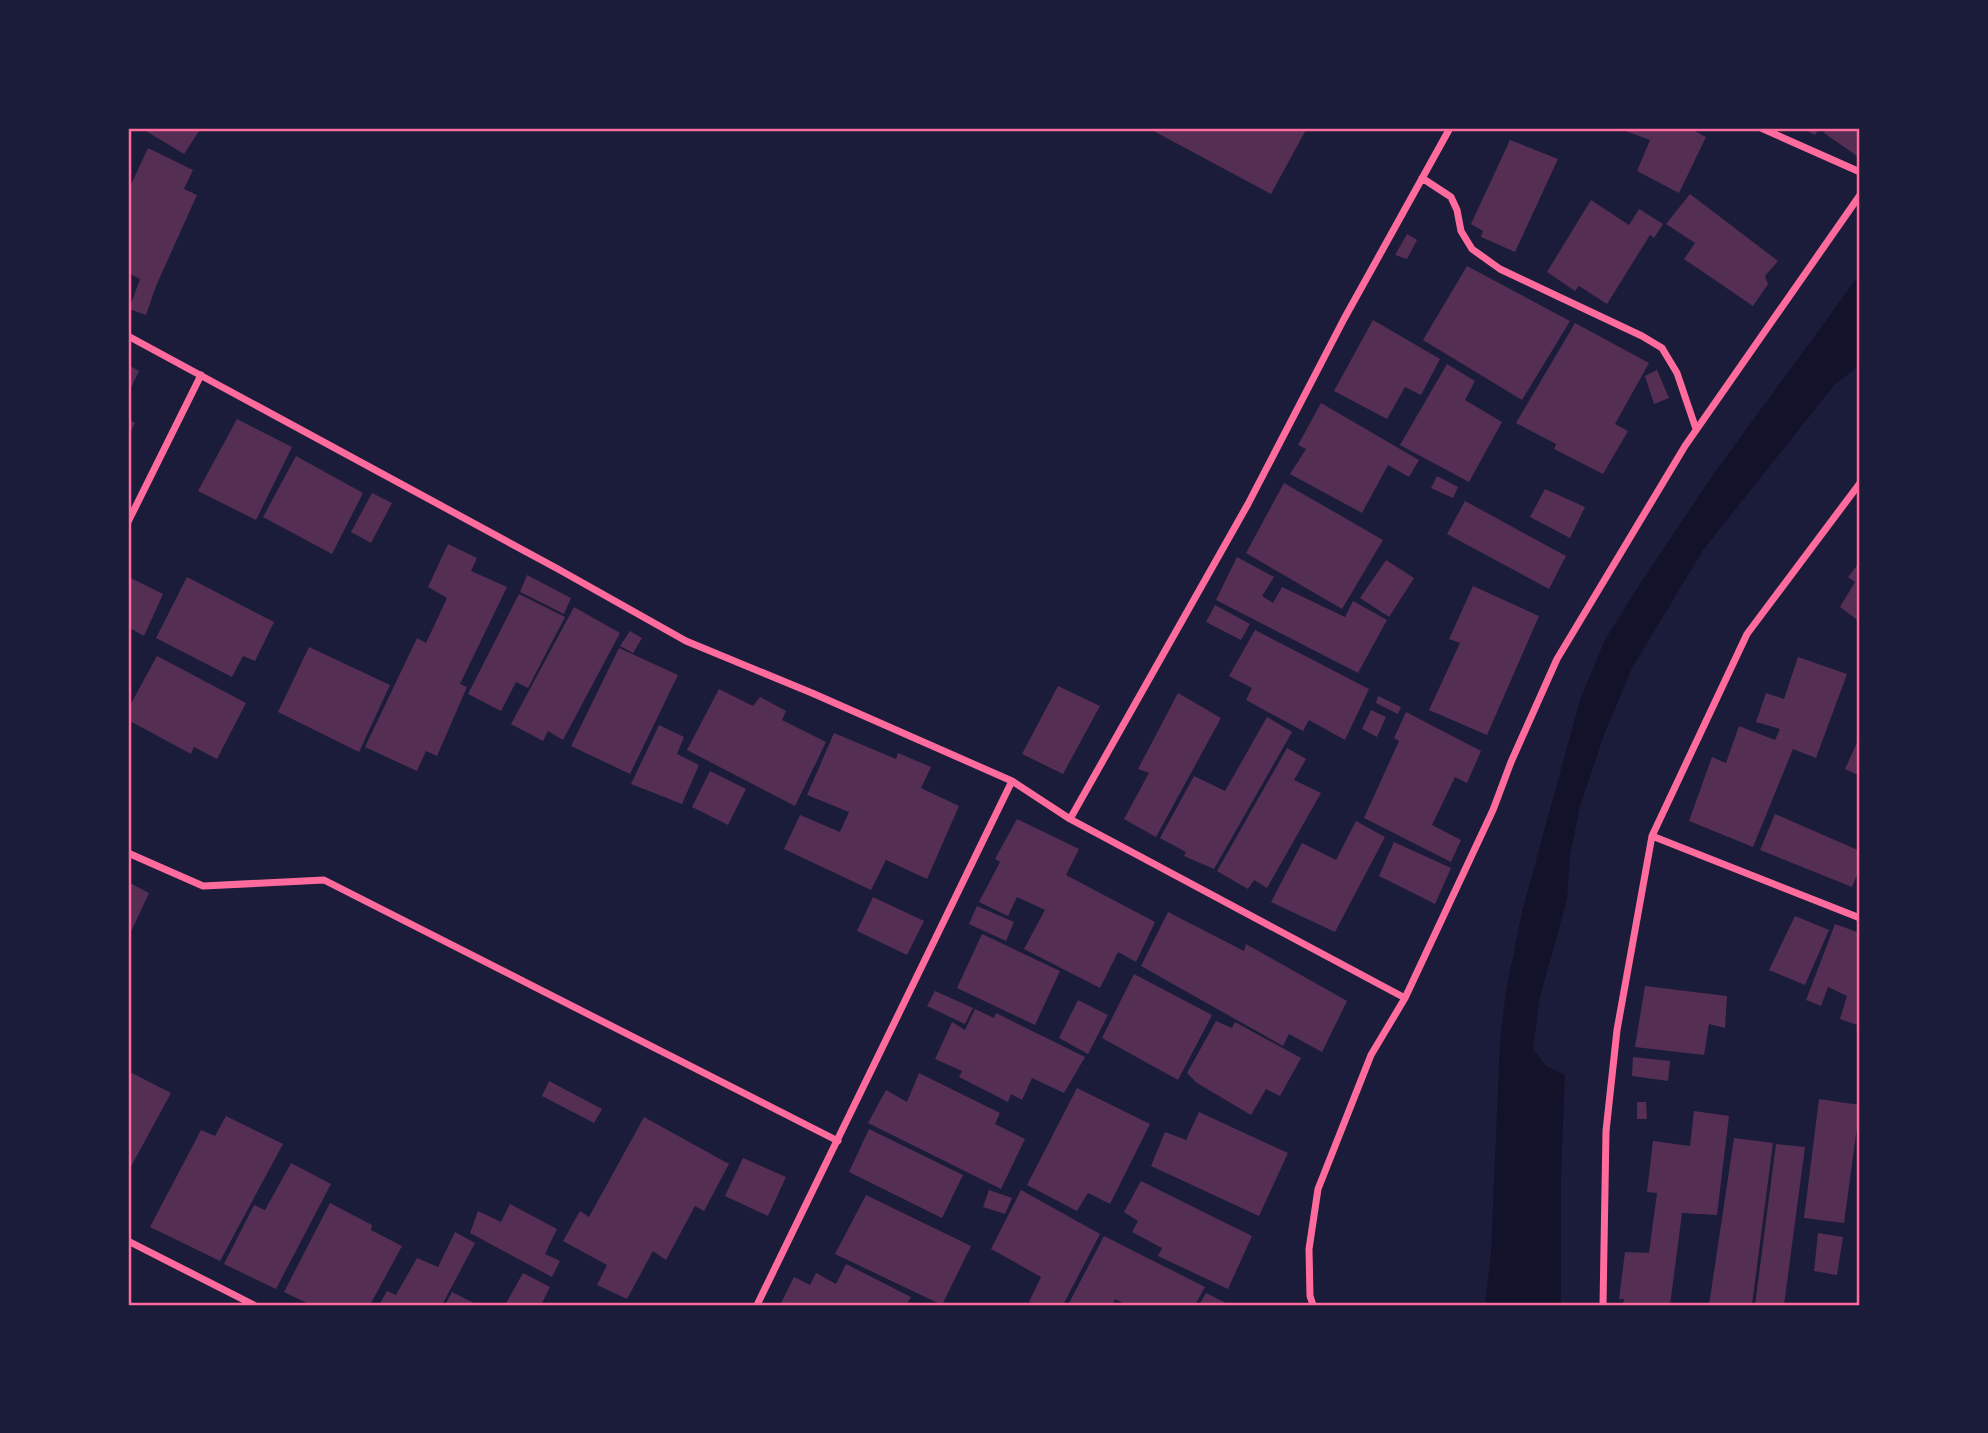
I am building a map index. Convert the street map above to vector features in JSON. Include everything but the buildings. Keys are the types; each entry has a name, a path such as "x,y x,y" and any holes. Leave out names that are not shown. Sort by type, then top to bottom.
{"street":[{"path":"1070,819 1248,504 1343,319 1450,128"},
{"path":"1761,128 1860,172"},
{"path":"1422,178 1451,197 1461,230 1472,249 1500,269 1662,348 1677,373 1696,429"},
{"path":"1313,1305 1310,1296 1309,1249 1318,1189 1371,1055 1405,998 1493,810 1511,762 1557,659 1696,429 1860,195"},
{"path":"128,336 686,641 1012,781 1070,819 1405,998"},
{"path":"128,522 201,375"},
{"path":"1603,1305 1606,1132 1615,1042 1652,836 1747,634 1860,483"},
{"path":"757,1305 1012,781"},
{"path":"1652,836 1860,918"},
{"path":"128,853 203,886 324,880 838,1141"},
{"path":"128,1241 254,1305"}],"shaded area":[{"path":"1860,274 1860,365 1835,384 1703,550 1632,668 1605,732 1580,806 1570,855 1567,899 1540,997 1533,1049 1546,1066 1565,1075 1561,1175 1561,1305 1485,1305 1491,1254 1500,1043 1506,991 1522,912 1580,700 1605,640 1645,576 1715,472"}]}
